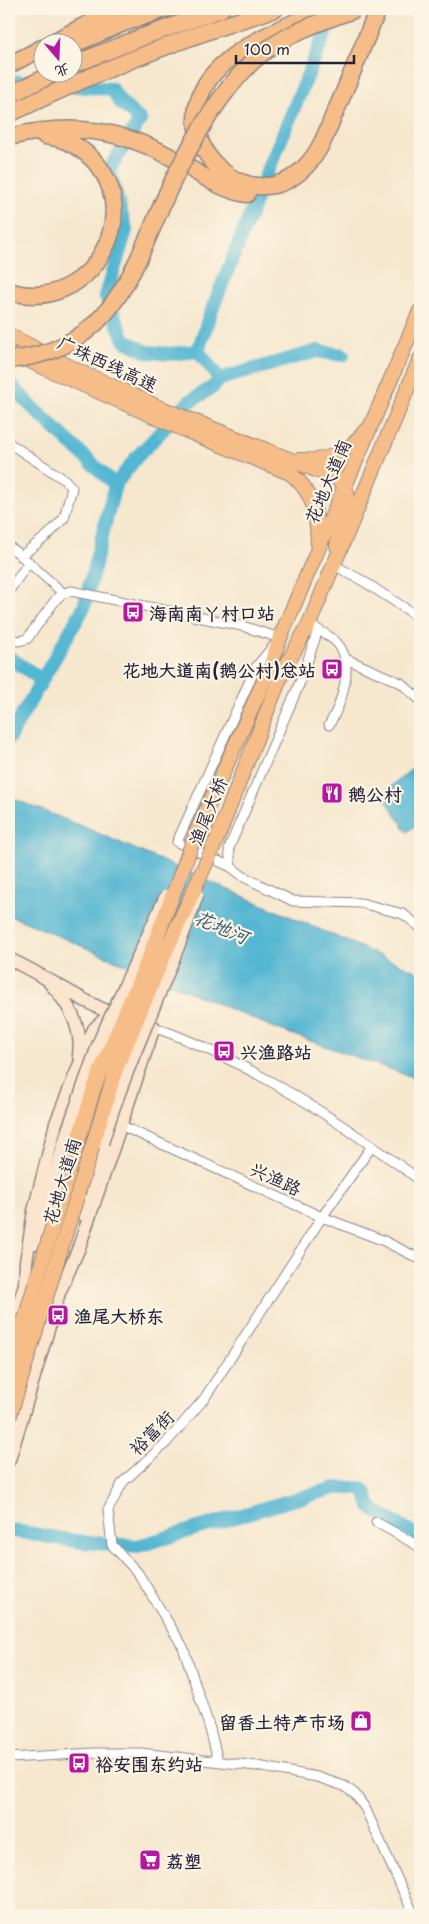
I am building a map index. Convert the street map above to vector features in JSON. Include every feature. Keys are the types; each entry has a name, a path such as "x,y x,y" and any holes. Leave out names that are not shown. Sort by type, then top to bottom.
{"highway":[{"path":"72,32 117,9"},
{"path":"82,41 121,24 165,9"},
{"path":"82,62 145,36 222,9"},
{"path":"9,114 65,87 154,50 275,9"},
{"path":"331,9 283,27 236,54 210,78 197,105 196,122 200,141 208,157 222,172 240,182 260,186 278,183 291,178 308,164 322,143 378,9"},
{"path":"9,360 40,355 64,345 90,328 112,306 135,270 170,187 196,136 222,98 248,66 262,53 284,40 320,22 356,9"},
{"path":"9,137 46,131 81,130 117,135 153,147 215,183 239,193 266,196 280,193 296,187 317,170 332,146 390,9"},
{"path":"9,65 32,53"},
{"path":"9,76 32,65"},
{"path":"9,95 36,82"},
{"path":"9,142 43,136 57,138 77,146 95,162 106,180 112,200 112,224 105,249 87,275 66,288 39,296 27,296 9,291"}],"main road":[{"name":"花地大道南","path":"276,670 280,638 420,311"},
{"name":"广珠西线高速","path":"9,335 155,412"},
{"name":"广珠西线高速","path":"9,352 190,426"},
{"path":"25,1284 68,1130 83,1085 109,1019 197,831 276,670 314,627 335,562 420,359"},
{"path":"284,456 310,461 319,460 345,450 363,435 374,419"},
{"path":"190,426 284,456 336,478 345,487 348,496 347,505 339,527 335,562"},
{"path":"190,426 290,473 302,483 310,494 316,516 318,550 326,547 332,548 335,562"},
{"name":"渔尾大桥","path":"156,957 216,841 276,670"},
{"path":"156,957 197,831"},
{"path":"59,1294 102,1143 122,1084 172,964 216,841"},
{"name":"花地大道南","path":"9,1372 94,1088 103,1065 156,957"},
{"name":"花地大道南","path":"9,1418 108,1092 156,957"},
{"path":"9,958 118,1016 154,1027"},
{"path":"35,971 56,990 76,1022 80,1047 77,1068"},
{"name":"花地大道南","path":"9,1339 25,1284 29,1242 56,1123 77,1068 97,1024 108,1018 118,1016"},
{"name":"花地大道南","path":"9,1460 59,1294 78,1250 154,1027"}],"street":[{"path":"9,443 65,480 72,488 64,518 48,536 21,556"},
{"path":"9,547 67,592 242,626 280,638 256,667 177,842 231,867 244,877 293,900 361,903 403,914 420,927"},
{"path":"9,591 29,562"},
{"path":"335,562 420,618"},
{"path":"9,638 20,641 27,639 56,598 67,592"},
{"path":"231,867 229,848 301,680 314,627 337,643 344,658 343,690 338,709 329,724"},
{"path":"344,658 401,683 420,700"},
{"path":"154,1027 184,1039 313,1106 420,1180"},
{"name":"兴渔路","path":"120,1125 322,1217 382,1240 420,1259"},
{"name":"裕富街","path":"218,1761 210,1729 183,1647 138,1573 112,1545 108,1510 124,1482 166,1443 204,1399 322,1217 372,1146"},
{"path":"376,1522 420,1547"},
{"path":"9,1758 120,1752 161,1754 316,1776 350,1789 365,1808 414,1915"}],"water":[{"path":"420,762 420,822 407,832 382,794"},
{"name":"花地河","path":"9,797 84,827 420,973 420,1080 277,1029 9,915"}],"waterway":[{"path":"264,180 334,12"},
{"path":"9,81 112,89 120,102 140,120 109,170 126,230 106,296 124,340 147,352 170,354 198,351 220,379"},
{"path":"198,351 209,317 256,200"},
{"path":"9,738 84,607 115,485 136,458 189,402 213,387 220,379 317,351 343,355"},
{"path":"9,383 115,485"},
{"path":"9,657 42,680"},
{"path":"9,1530 81,1542 138,1546 335,1488 361,1488 365,1491 370,1506 375,1511 420,1537"}],"place":[{"name":"海南南丫村口站","path":"133,612"},
{"name":"花地大道南(鹅公村)总站","path":"332,669"},
{"name":"鹅公村","path":"332,793"},
{"name":"兴渔路站","path":"224,1051"},
{"name":"渔尾大桥东","path":"58,1315"},
{"name":"留香土特产市场","path":"361,1721"},
{"name":"裕安围东约站","path":"79,1763"},
{"name":"荔塑","path":"150,1860"}]}
